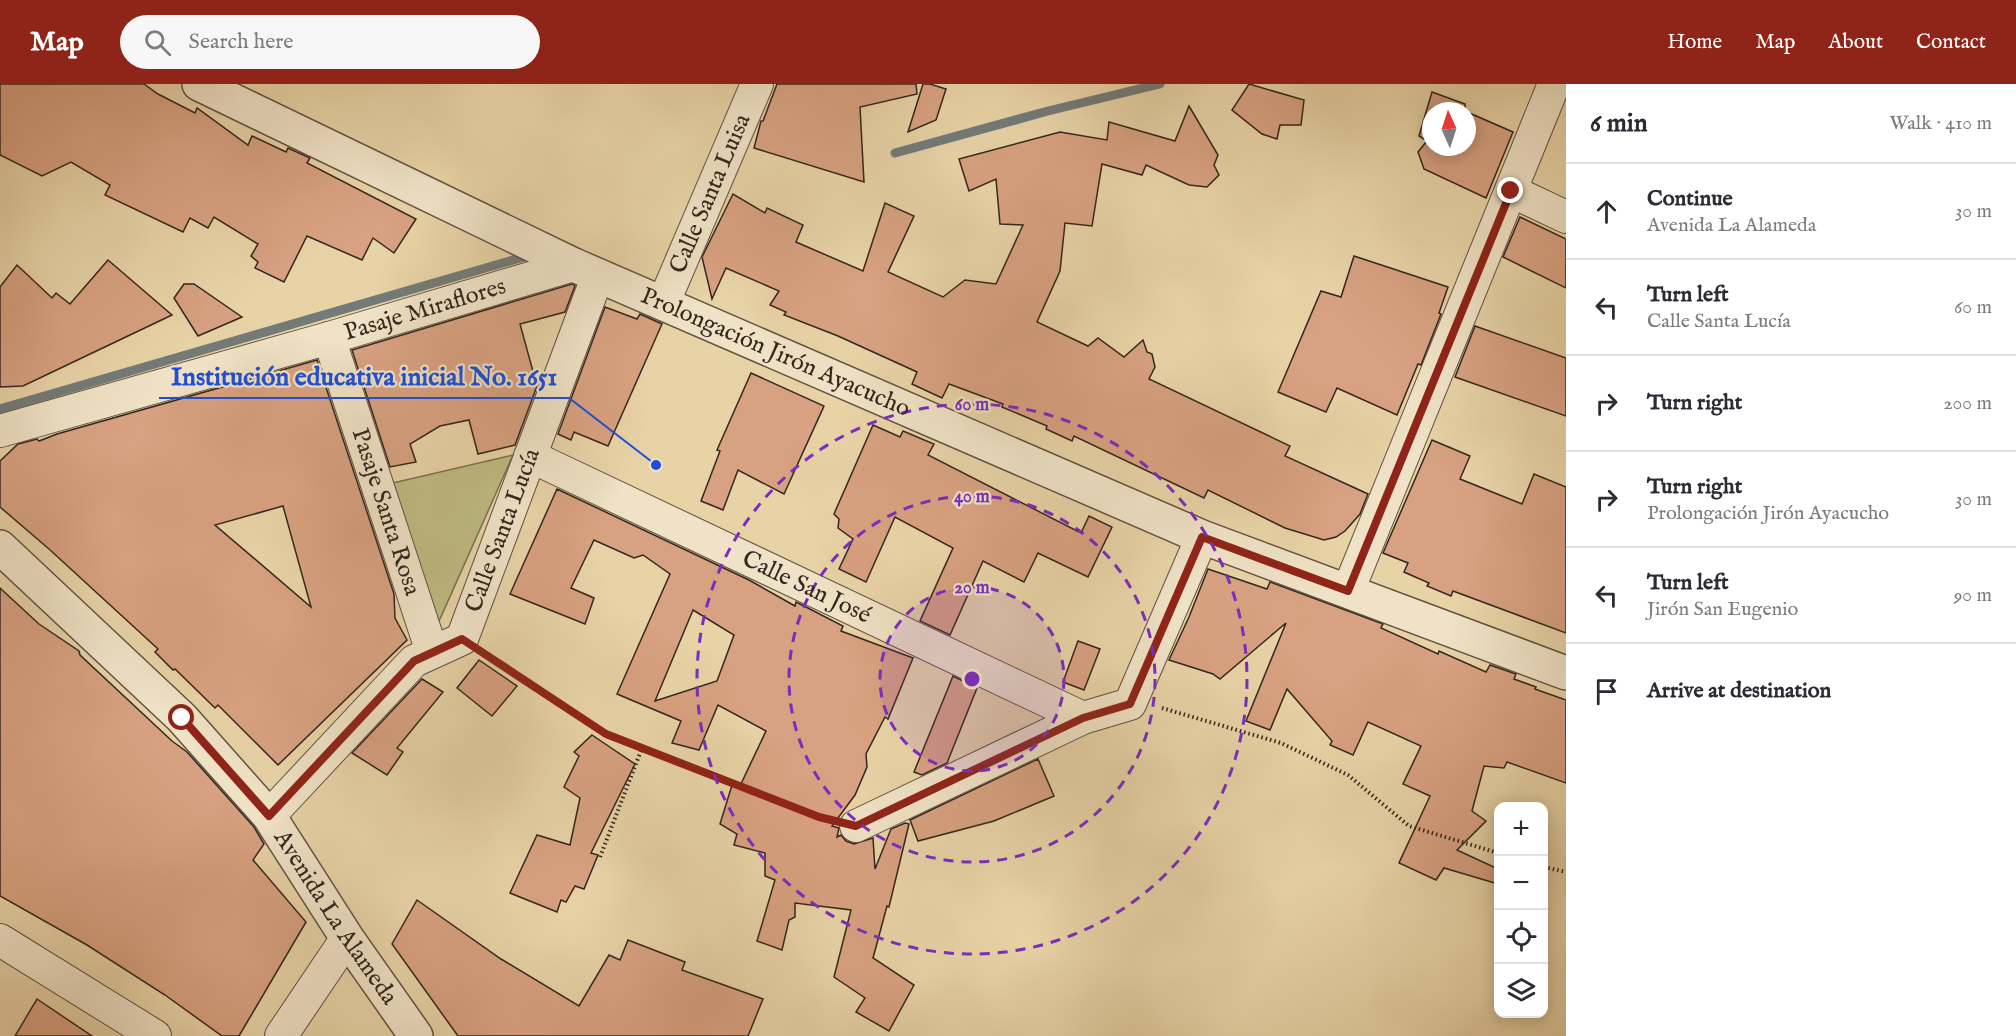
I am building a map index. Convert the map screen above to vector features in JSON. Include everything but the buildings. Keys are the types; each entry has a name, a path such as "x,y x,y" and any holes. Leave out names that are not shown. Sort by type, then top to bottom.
{"street":[{"name":"Prolongación Jirón Ayacucho","path":"199,84 586,270 1202,537 1566,673"},
{"name":"Calle Santa Luisa","path":"663,304 757,84"},
{"path":"1348,591 1554,84"},
{"path":"1511,191 1566,217"},
{"name":"Pasaje Miraflores","path":"0,431 329,338 586,270"},
{"name":"Calle Santa Lucía","path":"269,816 414,661 462,639 530,456 586,270"},
{"name":"Pasaje Santa Rosa","path":"329,338 432,652"},
{"name":"Calle San José","path":"530,456 1083,718"},
{"path":"856,826 1083,718 1130,704 1202,537"},
{"name":"Avenida La Alameda","path":"0,547 182,718 269,816 347,938 416,1036"},
{"path":"281,1036 347,938"},
{"path":"1,942 155,1036"}],"path":[{"path":"462,639 606,734 819,817 856,826"},
{"path":"1130,704 1171,710 1281,743 1348,776 1410,826 1494,852"},
{"path":"600,857 642,748"},
{"path":"1548,868 1566,872"}],"shaded area":[{"path":"513,455 440,619 433,628 384,485"}],"waterway":[{"path":"895,153 1048,111 1160,84"},
{"path":"0,409 527,256"}],"place":[{"name":"Institución educativa inicial No. 1651","path":"656,465"}],"route":[{"path":"182,718 269,816 414,661 462,639 606,734 819,817 856,826 1083,718 1130,704 1202,537 1348,591 1511,191"}]}
